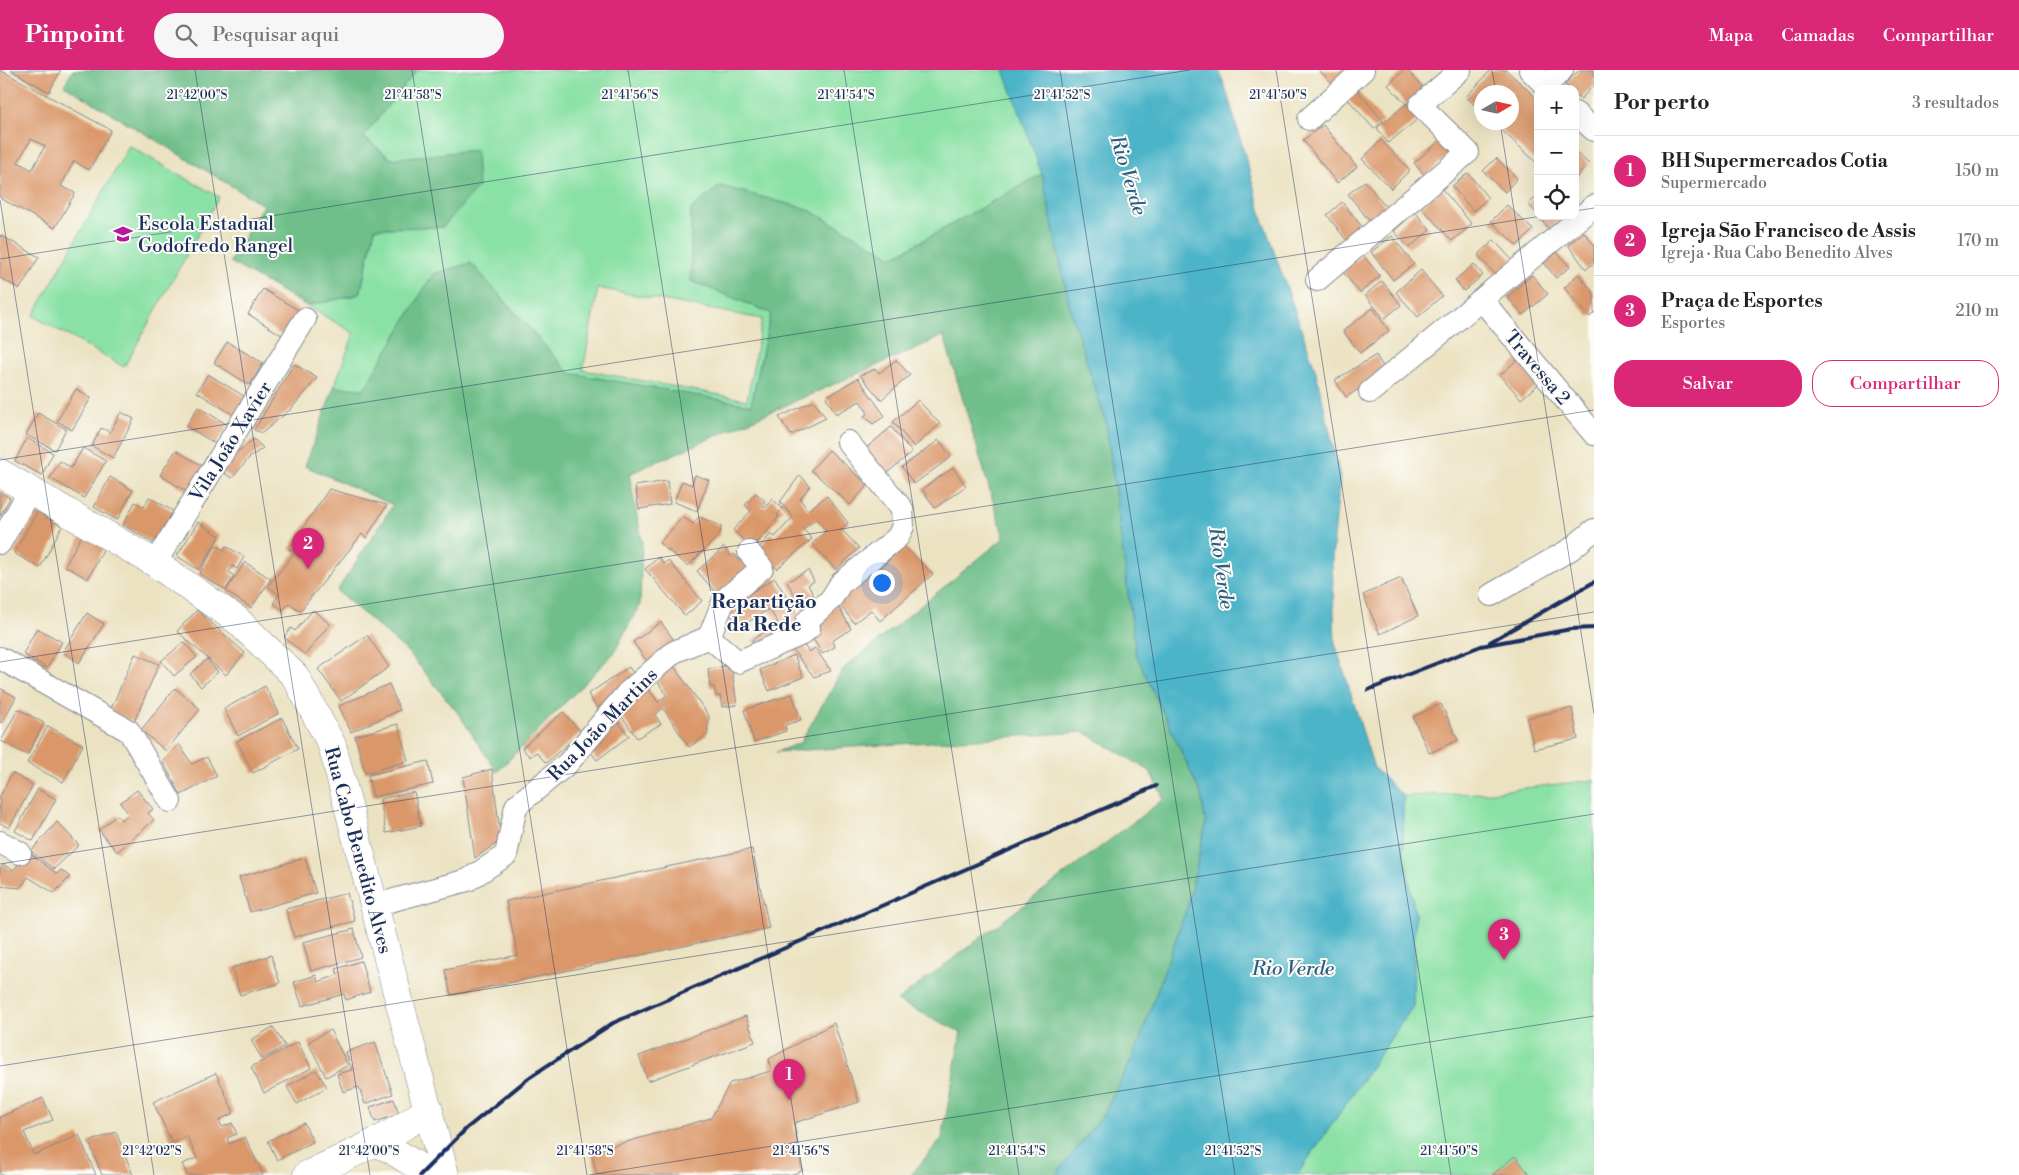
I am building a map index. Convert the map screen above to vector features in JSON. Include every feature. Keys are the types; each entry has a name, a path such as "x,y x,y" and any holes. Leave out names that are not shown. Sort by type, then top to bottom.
{"main road":[{"name":"Rua Cabo Benedito Alves","path":"0,473 155,563 237,620 294,676 332,746 445,1175"},
{"path":"307,1175 374,1144 406,1126 431,1118"},
{"path":"407,1160 431,1118"},
{"path":"374,1144 389,1148 432,1175"}],"street":[{"path":"1310,119 1363,70"},
{"path":"1317,280 1468,152 1420,105 1460,70"},
{"path":"1530,70 1546,85"},
{"path":"1550,85 1562,70"},
{"path":"1579,117 1594,130"},
{"path":"1370,392 1594,206"},
{"name":"Travessa 2","path":"1482,300 1594,434"},
{"name":"Vila João Xavier","path":"155,563 305,319"},
{"path":"749,552 762,568 724,600 709,637 738,662 802,634 809,628 807,621 831,599 841,583 898,537 903,526 902,509 848,442"},
{"path":"0,543 30,490"},
{"path":"1491,595 1571,549 1594,530"},
{"name":"Rua João Martins","path":"375,905 468,880 506,855 516,806 568,763 627,693 674,652 709,637"},
{"path":"0,658 129,731 170,801"},
{"path":"0,842 20,853"}],"green space":[{"path":"73,70 417,70 363,137 391,159 476,150 478,187 443,227 375,228 360,294 307,306 230,262 263,205 64,85"},
{"path":"417,70 1004,70 1042,174 893,257 807,209 720,186 691,209 692,281 771,313 751,405 569,373 471,263 433,274 364,390 334,387 354,333 307,306 360,294 375,228 443,227 476,150 391,159 363,136","holes":["598,288 762,319 747,400 583,370"]},
{"path":"129,146 219,197 124,367 33,316"},
{"path":"1042,174 1070,309 1106,422 1136,654 1201,794 1206,824 1188,905 1135,1053 1104,1114 1056,1175 911,1175 942,1138 961,1032 897,1001 1164,799 1150,771 1084,732 776,752 800,743 843,669 1004,538 944,336 629,474 642,541 640,604 614,653 497,772 458,713 408,652 337,591 393,505 305,466 334,387 364,389 433,274 471,263 569,373 751,405 771,313 691,281 691,209 720,186 807,209 893,257"},
{"path":"1594,780 1594,1175 1297,1175 1413,1006 1415,913 1403,848 1403,796 1482,793"}],"water":[{"name":"Rio Verde","path":"1004,70 1219,70 1264,223 1315,368 1340,476 1332,559 1335,643 1374,768 1403,796 1403,848 1415,913 1413,1006 1297,1175 1056,1175 1104,1114 1135,1053 1188,905 1206,824 1201,794 1136,654 1106,422 1070,309 1042,174"}],"building":[{"path":"0,70 111,130 89,170 74,161 61,186 75,193 55,228 0,198","holes":["31,139 45,146 32,170 18,162"]},
{"path":"11,70 61,70 49,92"},
{"path":"1319,70 1351,70 1335,86"},
{"path":"1404,70 1407,70 1424,88 1406,104 1388,85"},
{"path":"1491,70 1506,70 1534,95 1534,160 1502,130 1519,130 1519,85 1477,85"},
{"path":"1579,70 1594,70 1594,85 1581,99 1579,97 1579,85 1565,84"},
{"path":"1474,88 1474,104 1466,97"},
{"path":"1356,89 1383,121 1374,129 1346,97"},
{"path":"1406,104 1418,119 1388,143 1377,128"},
{"path":"1323,125 1357,167 1337,183 1303,140"},
{"path":"1381,140 1410,170 1391,189 1362,159"},
{"path":"1440,140 1451,153 1425,176 1414,163"},
{"path":"1579,155 1589,164 1579,175"},
{"path":"1496,158 1517,178 1505,192 1483,171"},
{"path":"1468,173 1488,198 1473,211 1452,186"},
{"path":"1365,181 1388,210 1371,223 1348,194"},
{"path":"1442,189 1472,224 1452,241 1421,207"},
{"path":"1534,199 1534,211 1528,204"},
{"path":"1342,202 1363,228 1347,241 1327,215"},
{"path":"1507,205 1533,230 1517,246 1491,221"},
{"path":"1415,212 1430,230 1409,248 1394,231"},
{"path":"1541,220 1559,220 1549,229"},
{"path":"1584,232 1594,245 1594,263 1586,269 1568,245"},
{"path":"0,235 39,257 20,289 0,278"},
{"path":"1392,236 1414,264 1393,280 1371,252"},
{"path":"1494,240 1512,260 1496,275 1478,255"},
{"path":"1557,252 1570,267 1556,278 1544,263"},
{"path":"1363,255 1380,276 1360,293 1343,272"},
{"path":"1474,264 1483,275 1464,291 1455,280"},
{"path":"1421,270 1442,296 1418,317 1396,292"},
{"path":"1578,274 1594,293 1594,313 1590,317 1564,288"},
{"path":"1532,275 1548,294 1523,315 1507,297"},
{"path":"1382,281 1401,305 1384,319 1365,295"},
{"path":"263,289 303,313 288,339 248,314"},
{"path":"1373,308 1389,331 1360,353 1343,331"},
{"path":"227,342 263,363 250,385 214,363"},
{"path":"1376,355 1386,372 1346,397 1335,380"},
{"path":"1522,356 1543,380 1521,399 1500,375"},
{"path":"896,360 910,375 881,400 860,375 876,369 879,373"},
{"path":"294,364 317,378 291,409 262,433 254,430"},
{"path":"208,374 247,398 235,416 197,392"},
{"path":"858,378 885,416 873,424 864,416 868,413 860,401 836,414 826,397"},
{"path":"76,389 91,398 72,430 57,421"},
{"path":"918,400 940,424 914,447 893,422"},
{"path":"814,401 826,418 791,435 779,417"},
{"path":"198,407 228,425 216,444 186,426"},
{"path":"121,412 134,419 113,458 92,446 101,428 110,432"},
{"path":"38,413 66,429 55,450 26,435"},
{"path":"891,427 912,452 886,474 865,449"},
{"path":"27,438 53,453 42,475 15,461"},
{"path":"254,439 263,448 250,457 232,478 224,473 236,453"},
{"path":"939,440 951,457 914,484 902,467"},
{"path":"83,448 106,461 84,498 50,478 60,461 71,468"},
{"path":"176,450 204,467 189,493 160,475"},
{"path":"829,450 868,485 850,505 811,470"},
{"path":"953,468 966,486 935,508 922,489"},
{"path":"695,475 709,480 697,511 674,502 682,481 692,485"},
{"path":"800,475 810,486 800,499 808,510 827,496 848,523 841,529 859,548 836,570 812,544 826,531 816,519 803,529 812,539 777,569 756,551 771,534 775,537 793,517 780,502"},
{"path":"110,477 133,490 117,520 94,507"},
{"path":"667,481 670,504 639,509 635,486"},
{"path":"329,489 387,505 366,538 362,534 300,611 289,603 283,610 273,603 279,595 268,586 295,552 289,549"},
{"path":"0,492 10,498 0,516"},
{"path":"756,493 765,501 762,505 765,508 772,499 783,509 777,515 779,517 753,548 733,530 751,511 745,505"},
{"path":"149,497 178,514 159,546 123,525 135,502 144,507"},
{"path":"37,512 62,526 40,568 14,553"},
{"path":"683,517 693,524 699,517 721,526 720,534 688,566 659,543"},
{"path":"198,522 220,536 199,570 177,556"},
{"path":"82,535 104,548 88,579 65,566"},
{"path":"216,545 224,550 226,546 244,557 237,569 233,566 229,572 234,576 226,590 199,574"},
{"path":"903,545 933,574 880,621 871,610 854,623 836,600 868,573 872,578"},
{"path":"724,547 731,556 734,554 740,561 745,556 752,564 717,594 697,571"},
{"path":"659,557 664,564 668,560 702,601 685,616 645,569"},
{"path":"245,562 271,579 251,608 226,591"},
{"path":"808,570 814,581 808,585 818,603 804,611 787,582"},
{"path":"775,578 801,621 757,649 752,640 778,623 769,609 739,628 726,608"},
{"path":"1401,578 1418,616 1380,634 1363,595"},
{"path":"837,604 851,629 832,641 835,647 822,654 812,637 812,625"},
{"path":"197,610 245,653 226,675 177,631"},
{"path":"313,610 330,624 305,655 284,637 291,628 295,631"},
{"path":"87,613 104,624 79,663 63,652"},
{"path":"661,622 676,643 648,663 633,642"},
{"path":"37,628 62,642 47,668 23,654"},
{"path":"367,635 389,667 341,701 318,669"},
{"path":"184,642 197,657 174,676 161,661"},
{"path":"801,642 809,652 815,648 831,671 814,677 792,649"},
{"path":"135,654 159,664 134,722 110,711"},
{"path":"794,655 803,677 769,691 760,670"},
{"path":"207,659 218,672 201,687 190,674"},
{"path":"671,662 709,716 707,735 689,747 663,708 655,715 661,724 637,738 618,711 648,688 658,702 667,695 653,675"},
{"path":"731,665 737,705 722,707 720,696 716,696 714,687 710,687 708,669"},
{"path":"629,667 638,681 597,708 588,694"},
{"path":"389,684 400,710 351,732 339,706"},
{"path":"265,686 279,713 238,736 224,709"},
{"path":"0,688 16,697 2,723 0,722"},
{"path":"175,688 200,709 166,751 141,730"},
{"path":"792,694 801,720 785,725 786,731 754,742 744,710"},
{"path":"1441,704 1458,740 1429,753 1413,717"},
{"path":"1572,708 1578,739 1534,749 1527,718"},
{"path":"18,709 44,723 27,755 1,741"},
{"path":"563,712 581,732 546,763 536,752 530,757 522,748"},
{"path":"282,718 298,749 253,773 237,741"},
{"path":"619,723 629,736 597,760 587,747"},
{"path":"398,724 408,761 365,773 355,736"},
{"path":"48,726 83,745 63,782 27,763"},
{"path":"179,744 192,764 207,757 217,776 181,795 163,762"},
{"path":"428,761 433,784 373,797 368,775"},
{"path":"492,769 501,840 475,858 463,777"},
{"path":"12,773 33,785 9,828 0,823 0,796"},
{"path":"38,789 56,799 33,841 15,831"},
{"path":"137,790 153,809 148,813 154,820 117,852 99,830 117,815 121,820 129,814 120,803"},
{"path":"414,792 421,826 386,833 380,799"},
{"path":"57,822 79,845 54,869 31,851"},
{"path":"752,849 769,928 451,995 445,970 518,955 506,901"},
{"path":"30,853 57,874 61,870 70,877 54,893 28,877 20,888 0,886 0,869 3,865 13,870"},
{"path":"305,858 316,893 250,912 239,877"},
{"path":"347,893 355,921 294,937 286,909"},
{"path":"354,929 361,957 311,971 303,942"},
{"path":"271,955 280,983 240,995 232,968"},
{"path":"361,961 370,992 346,1000 344,994 302,1006 294,982 316,975 318,982 338,975 336,969"},
{"path":"746,1016 755,1042 648,1081 639,1056"},
{"path":"834,1023 859,1102 794,1123 802,1171 789,1175 597,1175 591,1152 711,1118 730,1083 771,1071 769,1059"},
{"path":"273,1027 285,1046 262,1059 251,1040"},
{"path":"330,1030 348,1065 326,1077 308,1042"},
{"path":"298,1042 311,1068 264,1093 251,1067"},
{"path":"375,1042 393,1094 365,1104 359,1087 343,1092 337,1074 352,1070 346,1052"},
{"path":"316,1070 327,1087 297,1104 287,1087"},
{"path":"216,1073 234,1113 219,1120 222,1127 232,1123 237,1134 227,1138 229,1144 245,1137 263,1175 187,1175 182,1164 197,1158 187,1136 172,1143 153,1102"},
{"path":"43,1098 53,1120 24,1132 34,1155 79,1135 96,1175 0,1175 0,1117"},
{"path":"394,1099 399,1114 375,1122 370,1107"},
{"path":"304,1123 313,1142 277,1160 268,1141"},
{"path":"116,1132 133,1175 102,1175 89,1142"},
{"path":"1515,1156 1530,1175 1492,1175"}],"railway":[{"path":"1490,642 1594,582"},
{"path":"1368,690 1481,646 1571,629 1594,628"},
{"path":"420,1175 467,1128 530,1077 613,1023 1156,786"}],"place":[{"name":"Escola Estadual Godofredo Rangel","path":"123,234"},
{"name":"Igreja São Francisco de Assis","path":"308,569"},
{"name":"Praça de Esportes","path":"1504,960"},
{"name":"BH Supermercados Cotia","path":"789,1100"}],"district":[{"name":"Repartição da Rede","path":"764,612"}]}
